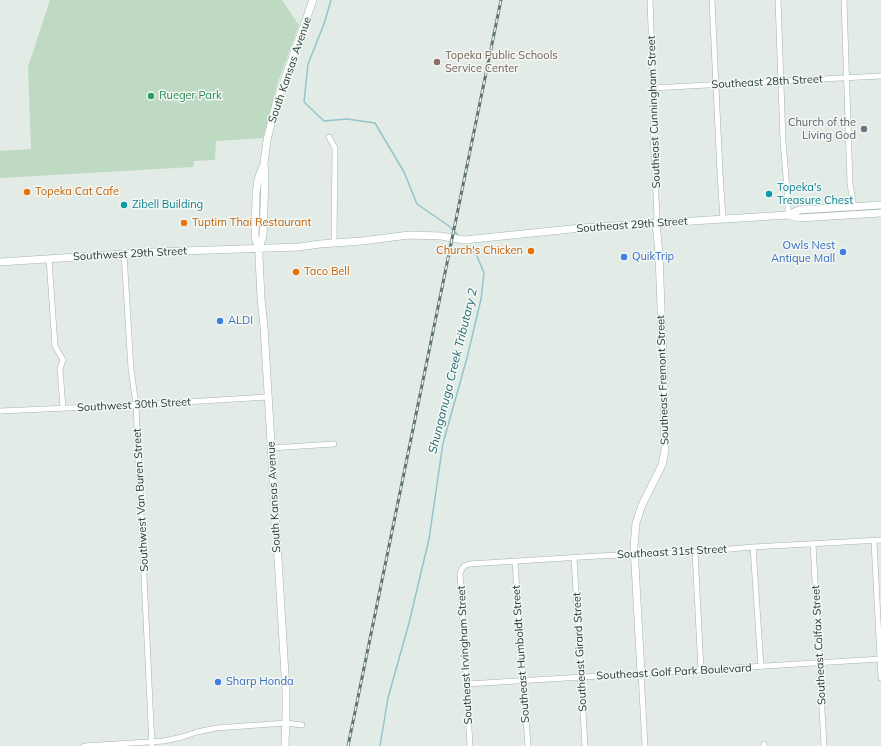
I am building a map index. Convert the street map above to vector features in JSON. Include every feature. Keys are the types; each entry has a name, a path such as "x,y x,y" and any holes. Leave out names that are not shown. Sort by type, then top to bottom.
{"main road":[{"name":"South Kansas Avenue","path":"285,746 286,691 259,248 263,236 264,164 272,120 276,104 313,0"},
{"name":"Southeast 29th Street","path":"788,216 799,210 881,205"},
{"name":"Southeast 29th Street","path":"259,248 299,247 409,235 441,236 464,240 553,230 656,223 788,216 799,218 881,213"},
{"name":"Southeast Fremont Street","path":"641,673 634,538 638,514 662,466 665,450 664,380 656,223"},
{"name":"Southwest 29th Street","path":"0,262 124,254 259,248"}],"street":[{"name":"Southeast Cunningham Street","path":"650,0 656,223"},
{"path":"712,0 723,219"},
{"path":"778,0 783,140 788,216"},
{"path":"844,0 850,184 854,215"},
{"name":"Southeast 28th Street","path":"653,88 781,80 881,76"},
{"path":"328,137 335,148 334,243"},
{"name":"Southwest Van Buren Street","path":"124,254 131,369 136,405 152,744"},
{"path":"49,259 55,346 63,360 60,368 63,408"},
{"name":"Southwest 30th Street","path":"0,411 268,397"},
{"path":"272,448 334,444"},
{"name":"Southeast 31st Street","path":"464,566 469,564 881,540"},
{"path":"874,541 881,678"},
{"name":"Southeast Colfax Street","path":"813,544 824,746"},
{"path":"754,547 761,667"},
{"path":"695,552 701,670"},
{"name":"Southeast Girard Street","path":"574,558 585,746"},
{"name":"Southeast Humboldt Street","path":"516,562 528,746"},
{"name":"Southeast Irvingham Street","path":"464,566 460,573 470,746"},
{"name":"Southeast Golf Park Boulevard","path":"467,684 880,659"},
{"name":"Southeast Fremont Street","path":"641,673 645,746"},
{"path":"84,746 152,744 174,740 207,729 286,723 302,725"}],"green space":[{"name":"Rueger Park","path":"50,0 282,0 299,25 278,82 263,138 216,141 215,160 194,161 193,167 0,178 0,151 31,149 28,67"}],"waterway":[{"name":"Shunganuga Creek Tributary 2","path":"331,0 324,24 308,64 304,102 324,121 347,119 375,123 404,172 417,204 449,226 459,236"},
{"name":"Shunganuga Creek Tributary 2","path":"380,746 388,698 409,623 429,539 443,443 467,358 481,299 484,273 477,256 465,243"}],"railway":[{"path":"348,746 501,0"}],"place":[{"name":"Topeka Public Schools Service Center","path":"437,62"},
{"name":"Rueger Park","path":"151,96"},
{"name":"Church of the Living God","path":"864,129"},
{"name":"Topeka Cat Cafe","path":"27,192"},
{"name":"Topeka's Treasure Chest","path":"769,194"},
{"name":"Zibell Building","path":"124,205"},
{"name":"Tuptim Thai Restaurant","path":"184,223"},
{"name":"Church's Chicken","path":"531,251"},
{"name":"Owls Nest Antique Mall","path":"843,252"},
{"name":"QuikTrip","path":"624,257"},
{"name":"Taco Bell","path":"296,272"},
{"name":"ALDI","path":"220,321"},
{"name":"Sharp Honda","path":"218,682"}]}
